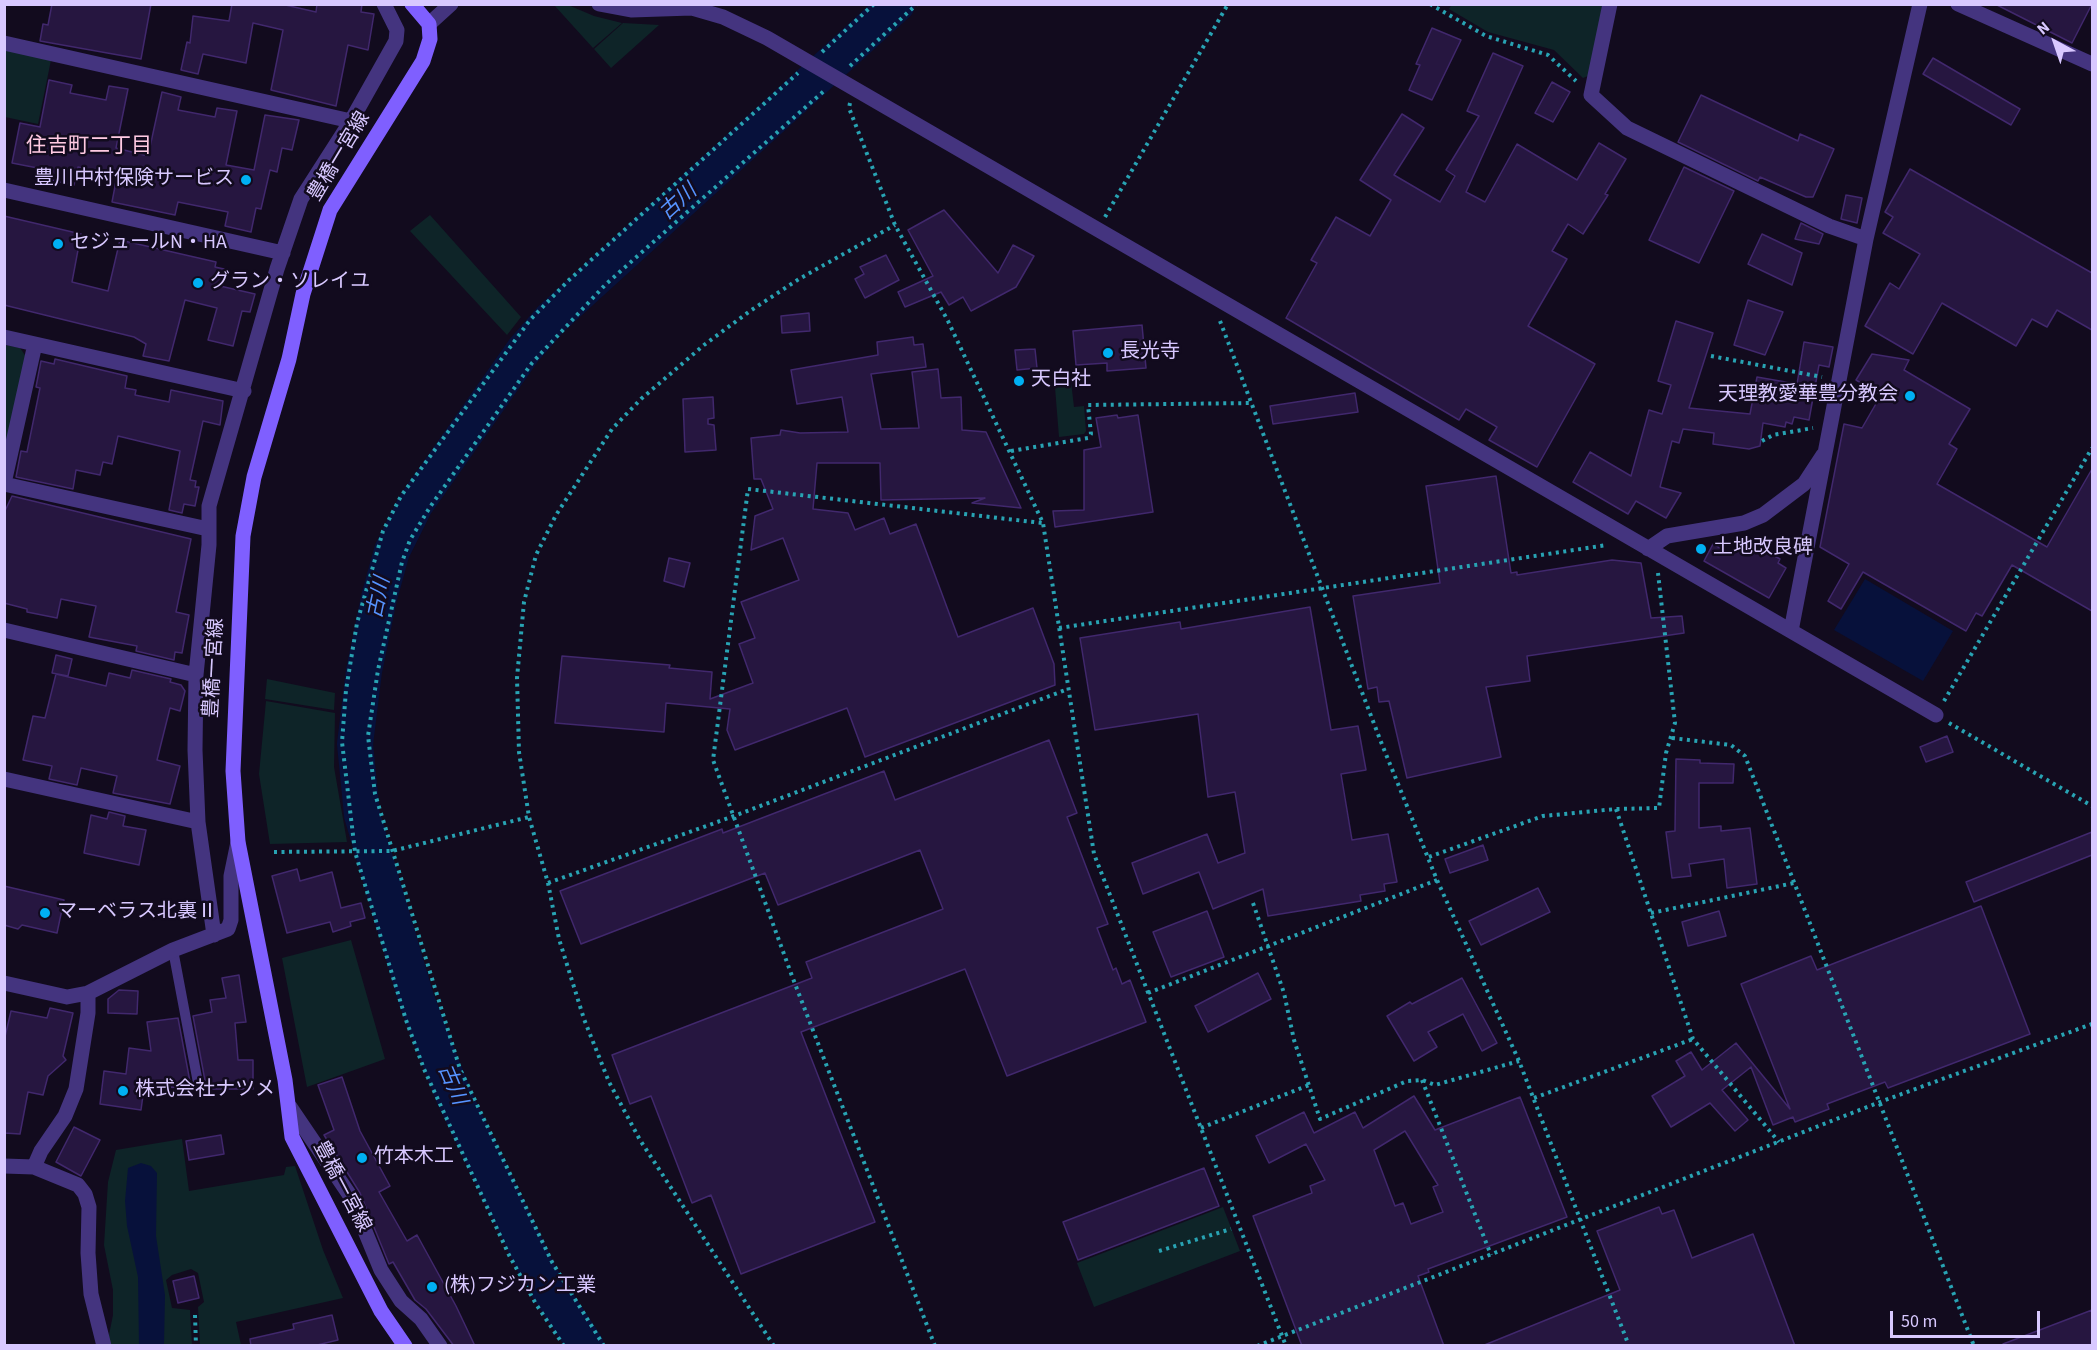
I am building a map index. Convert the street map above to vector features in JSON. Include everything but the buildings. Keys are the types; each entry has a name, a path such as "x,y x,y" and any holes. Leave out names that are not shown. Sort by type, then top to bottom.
{"main road":[{"path":"412,4 429,24"},
{"name":"豊橋一宮線","path":"405,1346 381,1311 292,1137 290,1107 238,842 232,771 233,703 243,536 254,477 289,359 303,294 330,210 423,61 430,39 429,24"}],"street":[{"path":"214,935 198,822 195,675 209,506 301,199 351,121 396,41 397,30 384,4"},
{"path":"429,24 451,4"},
{"path":"599,4 615,9 678,8 708,12 744,26 1098,228 1936,715"},
{"path":"1610,4 1591,95 1627,128 1829,226 1866,239"},
{"path":"1791,631 1866,239 1920,4"},
{"path":"1958,4 2092,64"},
{"path":"4,43 351,121"},
{"path":"4,190 283,253"},
{"path":"4,337 244,391"},
{"path":"35,344 4,483 208,529"},
{"path":"1648,549 1667,536 1744,524 1763,515 1804,484 1828,447"},
{"path":"4,630 195,675"},
{"path":"4,779 198,822"},
{"path":"4,983 67,997 88,993 173,950 228,930 231,920 231,876 238,842"},
{"path":"34,1167 40,1151 65,1116 76,1089 88,1013 88,993"},
{"path":"290,1107 351,1197 381,1270 401,1301 421,1319 440,1346"},
{"path":"4,1166 34,1167 78,1185 85,1194 89,1207 88,1253 92,1294 104,1346"}],"lane":[{"path":"173,950 199,1088"}],"path":[{"path":"564,1346 536,1304 509,1256 423,1069 405,1020 355,852 342,742 346,690 357,623 383,531 401,496 530,320 569,280 811,64 874,4"},
{"path":"604,1346 552,1262 460,1069 375,794 368,736 378,670 402,562 410,540 430,507 532,363 563,328 606,284 917,4"},
{"path":"1098,228 1228,4"},
{"path":"1430,4 1486,36 1548,55 1591,95"},
{"path":"852,88 849,108 895,225 948,321 1043,523 1094,854 1286,1346"},
{"path":"774,1346 640,1140 609,1083 584,1019 559,939 548,883 529,817 519,752 517,678 524,602 536,555 556,514 612,429 641,399 705,345 799,279 895,225"},
{"path":"1215,296 1221,325 1381,742 1437,880 1519,1061 1629,1346"},
{"path":"1711,356 1839,381"},
{"path":"1011,451 1088,438 1091,434 1088,405 1252,403"},
{"path":"1762,441 1773,435 1808,428 1830,429"},
{"path":"2092,448 1936,715 2092,806"},
{"path":"935,1346 792,976 713,760 748,489 1043,523"},
{"path":"1059,628 1599,545 1609,546"},
{"path":"1429,857 1543,816 1616,809 1659,808 1666,753 1675,723 1658,572 1648,549"},
{"path":"548,883 734,816 1068,689"},
{"path":"1672,738 1731,745 1740,750 1974,1346"},
{"path":"1616,809 1693,1040 1779,1142"},
{"path":"274,852 392,851 529,817"},
{"path":"1148,993 1437,880"},
{"path":"1651,913 1794,883"},
{"path":"1253,903 1284,993 1294,1040 1320,1119 1407,1081 1422,1080 1435,1085 1519,1061"},
{"path":"1257,1346 1880,1102 2092,1024"},
{"path":"1533,1098 1693,1040"},
{"path":"1422,1080 1491,1255"},
{"path":"1201,1128 1309,1085"},
{"path":"1159,1251 1231,1229"},
{"path":"195,1315 196,1346"}],"green space":[{"path":"1452,4 1604,5 1588,76 1583,78 1554,50 1488,32 1449,9"},
{"path":"554,5 568,5 594,16 622,23 593,48"},
{"path":"623,23 659,25 611,68 594,49"},
{"path":"5,50 51,60 38,124 5,117"},
{"path":"430,215 521,317 507,335 410,231"},
{"path":"5,345 20,348 27,358 5,456"},
{"path":"1070,373 1074,407 1084,406 1086,431 1084,434 1059,437 1054,375"},
{"path":"267,679 335,693 334,710 265,699"},
{"path":"266,701 335,713 334,767 347,842 270,844 259,774"},
{"path":"351,940 385,1059 307,1087 282,958"},
{"path":"182,1139 189,1191 284,1175 286,1167 295,1166 323,1250 343,1298 236,1322 241,1345 200,1345 198,1307 204,1302 198,1273 191,1269 172,1275 166,1280 172,1308 190,1310 192,1345 107,1345 113,1315 113,1290 104,1245 108,1182 116,1150"},
{"path":"1223,1207 1240,1251 1094,1307 1077,1263"}],"shaded area":[{"path":"1865,579 1953,631 1923,681 1834,630"},
{"path":"141,1163 151,1166 157,1173 156,1236 165,1295 164,1345 139,1345 138,1277 127,1226 125,1201 128,1168"}],"waterway":[{"name":"古川","path":"586,1346 540,1276 454,1097 417,1001 362,815 355,744 364,671 379,598 392,551 415,505 524,350 551,319 897,4"}],"place":[{"name":"豊川中村保険サービス","path":"246,180"},
{"name":"セジュールN・HA","path":"58,244"},
{"name":"グラン・ソレイユ","path":"198,283"},
{"name":"長光寺","path":"1108,353"},
{"name":"天白社","path":"1019,381"},
{"name":"天理教愛華豊分教会","path":"1910,396"},
{"name":"土地改良碑","path":"1701,549"},
{"name":"マーベラス北裏Ⅱ","path":"45,913"},
{"name":"株式会社ナツメ","path":"123,1091"},
{"name":"竹本木工","path":"362,1158"},
{"name":"(株)フジカン工業","path":"432,1287"}],"district":[{"name":"住吉町二丁目","path":"89,147"}]}
